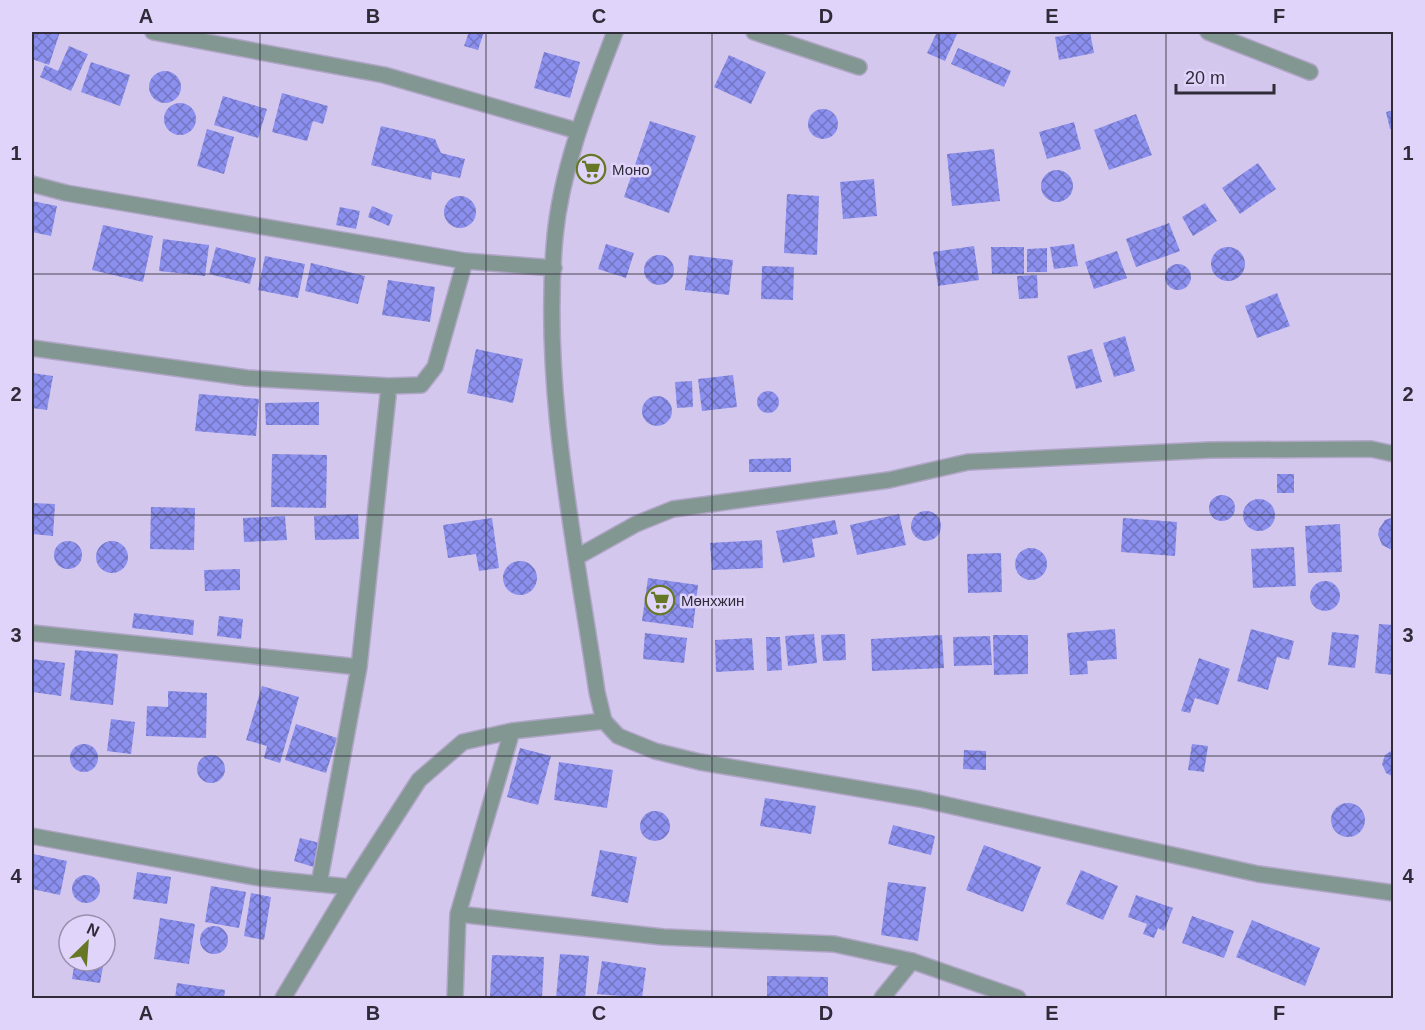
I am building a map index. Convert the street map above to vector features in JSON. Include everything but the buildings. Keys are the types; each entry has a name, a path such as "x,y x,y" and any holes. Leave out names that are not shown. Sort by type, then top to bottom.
{"street":[{"path":"153,32 384,75 578,131"},
{"path":"615,32 578,131 565,182 555,235 551,323 560,443 597,692 604,721 618,736 635,744 700,762 920,799 1258,874 1394,893"},
{"path":"754,32 859,67"},
{"path":"1208,32 1310,72"},
{"path":"32,184 66,194 465,261 554,268"},
{"path":"32,348 247,378 389,386 421,384 435,367 465,261"},
{"path":"319,884 359,668 389,386"},
{"path":"576,557 636,524 674,509 888,480 968,462 1210,450 1371,449 1394,454"},
{"path":"32,633 359,668"},
{"path":"283,999 350,887 419,780 463,742 512,731 604,721"},
{"path":"455,999 458,914 512,731"},
{"path":"32,836 260,878 350,887"},
{"path":"458,914 663,937 834,944 912,961 1018,999"},
{"path":"882,999 912,961"}],"place":[{"name":"Моно","path":"591,169"},
{"name":"Мөнхжин","path":"660,600"}]}
